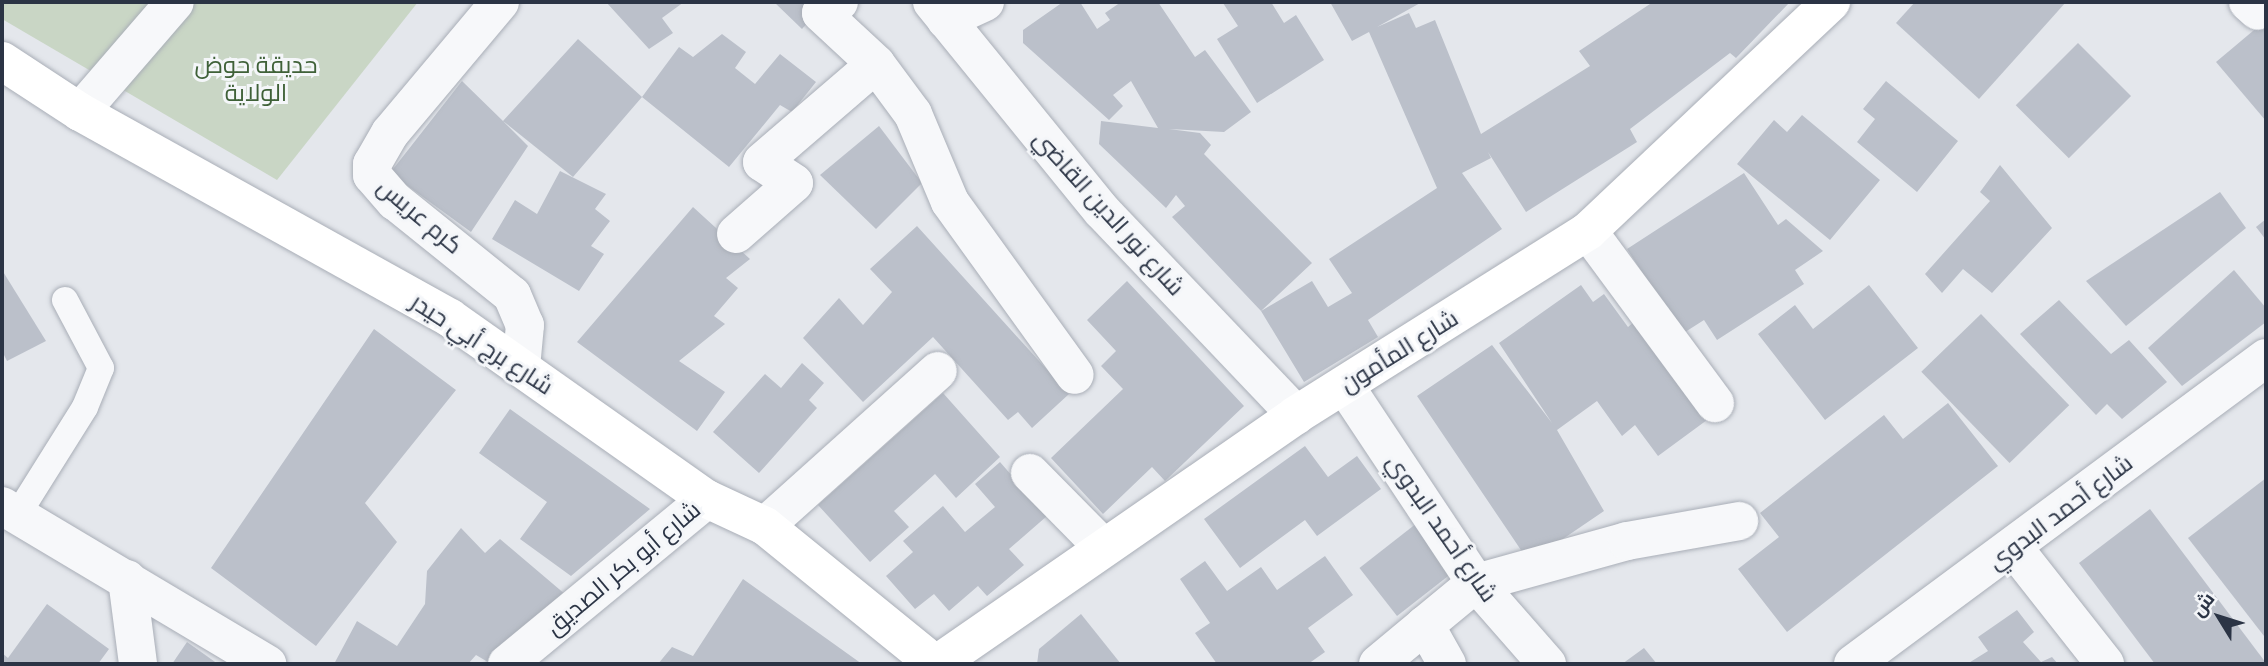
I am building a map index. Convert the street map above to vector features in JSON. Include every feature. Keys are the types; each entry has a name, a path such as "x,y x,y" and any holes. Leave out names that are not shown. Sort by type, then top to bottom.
{"street":[{"path":"80,112 175,2"},
{"name":"كرم عريس","path":"500,2 390,133 372,164 372,175 395,201 512,295 525,325 521,367"},
{"path":"839,2 821,13 876,64 913,114 950,202 1075,375"},
{"path":"939,11 985,2"},
{"name":"شارع المأمون","path":"936,664 1102,546 1296,415 1588,231 1831,2"},
{"name":"شارع نور الدين القاضي","path":"939,11 1102,211 1296,415"},
{"name":"شارع برج أبي حيدر","path":"2,61 80,112 450,318 707,499 765,526 936,664"},
{"path":"736,234 794,183 762,162 876,64"},
{"path":"1588,231 1715,403"},
{"name":"شارع أحمد البدوي","path":"1853,664 2266,358"},
{"path":"765,526 938,371"},
{"name":"شارع أحمد البدوي","path":"1345,386 1476,583 1547,664"},
{"path":"1030,473 1102,546"},
{"name":"شارع أبو بكر الصديق","path":"507,664 707,499"},
{"path":"10,510 267,664"},
{"path":"1378,664 1476,583 1627,541 1739,521"},
{"path":"2014,547 2105,664"},
{"path":"127,579 138,664"},
{"path":"1425,625 1447,664"}],"lane":[{"path":"10,510 85,407 101,368 65,300"}],"green space":[{"name":"حديقة حوض الولاية","path":"2,2 418,2 277,180 2,19"}],"building":[{"path":"606,2 684,2 662,18 673,33 649,49"},
{"path":"774,2 826,2 802,29"},
{"path":"1063,2 1080,2 1097,29 1110,20 1105,13 1121,2 1158,2 1195,57 1205,50 1251,112 1224,132 1169,129 1200,133 1211,145 1204,154 1312,263 1261,311 1172,217 1185,206 1176,195 1166,208 1099,144 1101,121 1158,128 1131,81 1113,95 1123,106 1109,120 1023,43 1023,30"},
{"path":"1271,2 1284,23 1296,15 1324,60 1257,103 1217,39 1238,26 1223,3"},
{"path":"1330,2 1422,2 1377,27 1409,13 1416,28 1435,20 1481,134 1590,66 1579,51 1653,2 1790,2 1736,58 1730,53 1630,129 1637,142 1526,212 1488,152 1491,158 1462,173 1502,229 1368,320 1378,337 1304,382 1261,311 1312,281 1328,307 1352,293 1329,259 1437,188 1369,32 1352,41"},
{"path":"1915,2 2066,2 1979,99 1896,23"},
{"path":"2266,20 2266,121 2216,62"},
{"path":"722,34 746,52 735,68 755,84 780,54 816,82 792,112 780,105 729,167 642,97 679,47 693,57"},
{"path":"578,39 642,97 573,177 503,121"},
{"path":"2078,43 2131,96 2069,158 2016,105"},
{"path":"462,81 528,146 471,232 390,173"},
{"path":"1886,81 1958,141 1917,192 1857,142 1875,119 1863,109"},
{"path":"1802,115 1880,180 1830,240 1737,164 1774,120 1787,132"},
{"path":"879,126 922,183 876,229 820,175"},
{"path":"2000,165 2052,228 1992,293 1963,269 1942,293 1925,274 1990,201 1980,192"},
{"path":"560,171 606,194 595,209 610,221 591,246 604,254 579,291 492,239 515,200 537,214"},
{"path":"1744,173 1778,225 1786,219 1823,251 1795,270 1804,284 1717,340 1704,320 1682,334 1627,249"},
{"path":"2220,192 2246,228 2126,326 2086,281"},
{"path":"693,207 750,259 726,278 738,288 714,316 725,324 679,361 725,392 697,431 577,342"},
{"path":"2266,219 2266,240 2256,227"},
{"path":"917,226 1069,394 1032,428 1018,412 1008,420 933,337 863,402 803,338 839,298 863,325 892,292 870,269"},
{"path":"2,270 46,341 7,361 2,351"},
{"path":"2234,270 2266,308 2266,322 2182,386 2148,348"},
{"path":"1127,281 1244,406 1165,481 1152,467 1103,514 1051,458 1123,389 1101,366 1116,351 1087,320"},
{"path":"1581,285 1593,302 1604,294 1628,327 1635,321 1707,420 1658,456 1635,425 1622,436 1597,401 1557,430 1604,511 1529,562 1417,396 1492,345 1552,423 1499,343"},
{"path":"1869,285 1918,348 1825,420 1758,334 1795,305 1813,329"},
{"path":"2059,300 2111,354 2129,340 2167,382 2122,419 2107,404 2096,415 2020,334"},
{"path":"1981,314 2069,405 2010,463 1921,372"},
{"path":"374,329 456,390 365,503 397,542 316,646 211,568"},
{"path":"802,363 824,383 809,400 817,408 759,473 713,432 765,374 781,388"},
{"path":"943,393 1000,457 956,498 935,474 894,511 909,527 870,562 818,505"},
{"path":"1948,403 1998,466 1787,632 1738,569 1779,537 1760,513 1884,415 1903,439"},
{"path":"510,409 650,509 571,576 520,539 547,502 479,453"},
{"path":"1305,446 1328,477 1357,456 1381,489 1317,536 1305,520 1240,568 1204,519"},
{"path":"1000,462 1047,516 1009,549 1024,565 987,596 978,586 949,611 934,594 915,609 886,576 913,552 903,541 943,506 965,532 995,507 975,484"},
{"path":"2266,478 2266,634 2264,636 2188,538"},
{"path":"2150,509 2266,664 2155,664 2079,563"},
{"path":"1417,523 1455,571 1397,616 1359,568"},
{"path":"461,528 485,553 500,539 566,595 488,662 476,655 468,664 334,664 357,621 397,646 425,604 427,571"},
{"path":"1325,556 1353,595 1308,628 1325,652 1308,664 1217,664 1195,633 1210,623 1180,579 1205,561 1227,591 1261,567 1277,590"},
{"path":"743,579 862,664 658,664 672,647 693,656"},
{"path":"47,604 109,649 98,664 2,664 2,653 8,658"},
{"path":"2017,610 2034,632 2023,642 2041,662 2052,657 2058,664 1967,664 1988,651 1978,637"},
{"path":"1081,614 1121,664 1037,664 1039,649"},
{"path":"187,642 218,664 172,664"},
{"path":"1644,648 1657,664 1622,664"}]}
